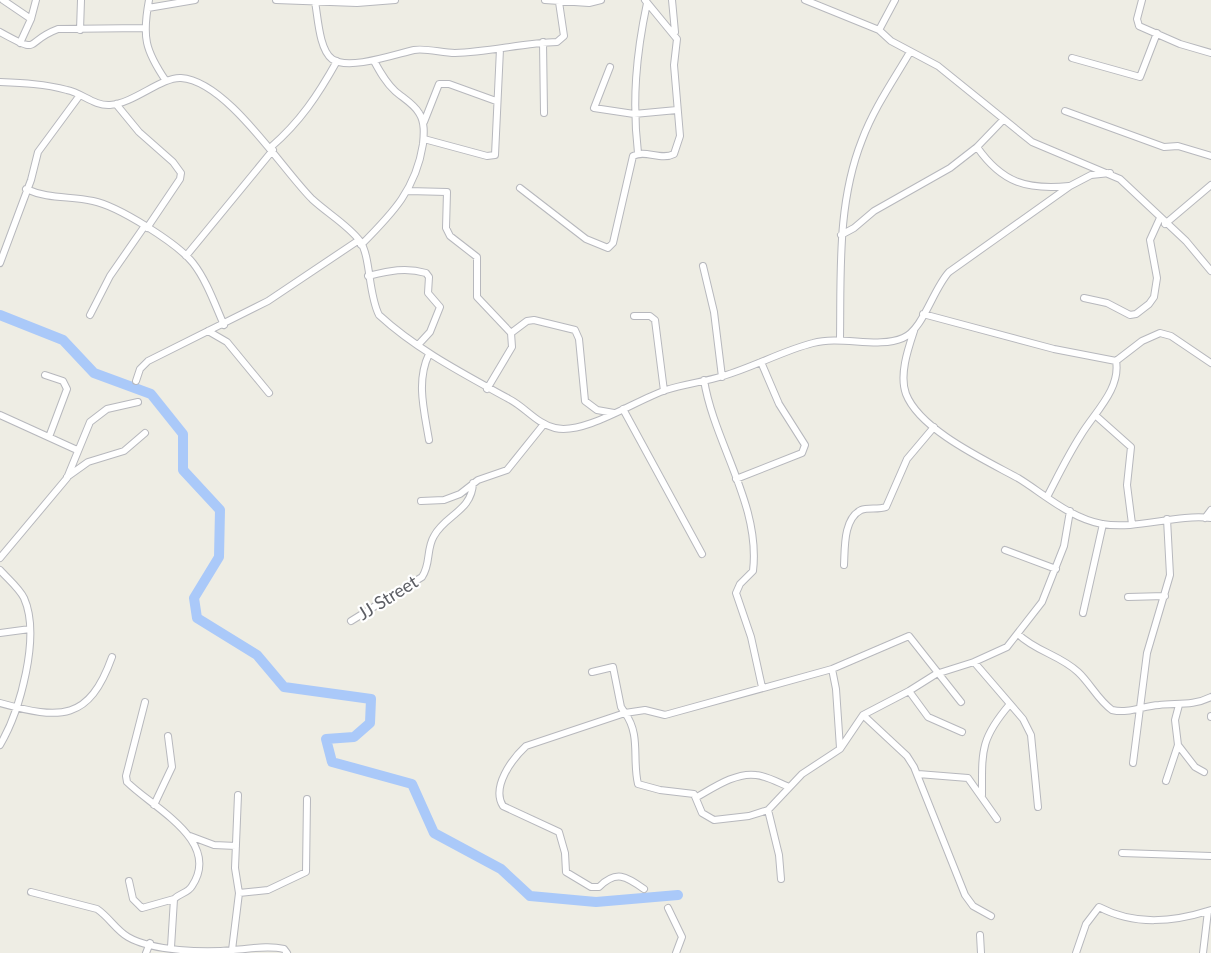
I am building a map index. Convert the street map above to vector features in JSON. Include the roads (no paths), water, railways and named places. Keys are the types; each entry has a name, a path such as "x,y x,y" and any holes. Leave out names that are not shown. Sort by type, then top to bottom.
{"street":[{"path":"3,0 31,19"},
{"path":"20,43 31,19 36,0"},
{"path":"80,30 81,0"},
{"path":"149,0 144,28 148,49 166,81"},
{"path":"148,8 195,0"},
{"path":"276,0 357,3 395,0"},
{"path":"545,0 559,2 601,0"},
{"path":"638,153 669,157 674,154 680,136 674,65 676,35 672,0"},
{"path":"805,0 879,30 910,52 956,79 1032,142 1120,179 1185,241 1211,271"},
{"path":"879,30 895,0"},
{"path":"1143,0 1137,22 1180,44 1211,53"},
{"path":"315,2 325,48 330,58 337,61 374,61 415,50 454,53 557,42 564,36 559,2"},
{"path":"646,2 676,35"},
{"path":"520,188 586,239 608,248 613,243 630,164 638,153 634,114 636,52 646,2"},
{"path":"0,32 20,43 34,46 48,33 58,29 144,28"},
{"path":"1072,58 1132,77 1140,77 1157,33"},
{"path":"543,42 544,112"},
{"path":"424,139 487,156 495,155 500,49"},
{"path":"840,339 841,235 853,167 874,111 910,52"},
{"path":"186,256 272,148 294,127 315,101 337,61"},
{"path":"374,61 383,78 418,110 424,122"},
{"path":"610,67 594,108 634,114 677,110"},
{"path":"0,82 40,84 70,90 106,105 133,99 166,81 181,78 198,82 225,102 272,148 297,183 360,243 372,301 379,315 429,354 487,389 510,399 544,424 562,429 593,423 664,391 722,377 813,342 840,339 897,340 915,331"},
{"path":"136,381 140,369 148,362 173,347 224,325 268,302 360,243 384,223 408,191 419,170 424,122 439,84 449,84 496,101"},
{"path":"0,262 42,145 80,95"},
{"path":"90,315 110,276 180,179 181,173 173,162 139,132 116,104"},
{"path":"1065,111 1164,147 1178,146 1211,156"},
{"path":"841,235 854,228 874,211 950,168 977,147 1003,120"},
{"path":"977,147 999,173 1026,186 1042,189 1070,186"},
{"path":"1110,173 1091,175 1070,186 949,272 915,331 905,367 905,391 914,406 934,427 967,451 1070,511 1103,524 1208,518 1211,510"},
{"path":"1165,224 1211,185"},
{"path":"26,189 46,197 65,196 95,201 127,214 186,256 203,279 224,325"},
{"path":"408,191 447,192 446,228 450,236 477,257 477,297 512,333 512,346 487,389"},
{"path":"1084,298 1107,303 1130,315 1136,314 1149,304 1154,297 1157,278 1150,240 1160,218"},
{"path":"703,266 714,312 722,377"},
{"path":"368,276 396,269 413,269 426,273 429,277 428,293 440,307 434,325 418,345"},
{"path":"923,314 1053,349 1116,361 1142,341 1160,333 1171,336 1211,363"},
{"path":"634,316 650,316 655,320 664,391"},
{"path":"512,333 527,321 534,320 575,330 579,339 585,401 597,410 615,413"},
{"path":"208,332 227,342 269,393"},
{"path":"429,354 423,367 421,382 429,440"},
{"path":"1047,497 1080,437 1110,392 1116,374 1116,361"},
{"path":"736,479 805,450 805,445 779,404 761,362"},
{"path":"45,375 63,381 68,389 49,437"},
{"path":"704,380 707,401 746,512 754,557 752,575 740,584 736,593 751,637 762,687"},
{"path":"67,478 90,422 98,414 120,405 138,402"},
{"path":"623,409 702,554"},
{"path":"1095,415 1131,447 1127,485 1132,524"},
{"path":"0,416 77,450"},
{"path":"421,501 444,500 459,494 473,483 491,474 507,470 544,424"},
{"path":"844,565 846,539 853,517 863,509 885,507 907,459 934,427"},
{"path":"0,558 67,478 88,462 124,451 145,433"},
{"name":"JJ Street","path":"351,621 422,577 427,570 434,534 469,502 473,483"},
{"path":"592,672 613,667 625,713 636,740 638,784 660,790 694,794 702,813 714,820 749,816 768,810 801,774 840,749 863,715 909,692 936,674 998,653 1018,634 1042,602 1056,569 1064,546 1070,511"},
{"path":"1132,764 1150,640 1170,575 1167,519"},
{"path":"1083,613 1103,524"},
{"path":"1005,550 1056,569"},
{"path":"0,570 23,596 30,615 30,629 17,708 0,745"},
{"path":"1128,597 1165,596"},
{"path":"0,633 30,629"},
{"path":"1018,634 1032,646 1057,657 1077,671 1112,710 1129,712 1139,708 1194,704 1211,697"},
{"path":"644,889 631,879 620,876 610,877 595,888 570,875 564,868 565,853 559,832 508,809 499,799 498,794 510,765 526,746 625,713 645,710 665,715 832,669 909,636 916,642 936,674 960,702"},
{"path":"0,703 17,708 60,712 81,705 97,692 112,657"},
{"path":"974,662 1010,704 1031,735 1038,807"},
{"path":"832,669 836,689 840,749"},
{"path":"909,692 928,717 962,732"},
{"path":"129,881 133,899 142,908 174,899 188,891 194,884 198,870 198,849 189,836 128,782 126,776 146,702"},
{"path":"982,796 985,739 993,724 1010,704"},
{"path":"1166,781 1178,745 1175,720 1179,705"},
{"path":"863,715 907,756 918,774 965,895 973,906 991,916"},
{"path":"154,805 172,767 168,736"},
{"path":"1178,745 1195,767 1204,772"},
{"path":"918,774 968,778 997,819"},
{"path":"697,797 720,784 745,776 756,775 789,787"},
{"path":"232,950 239,893 235,868 238,795"},
{"path":"239,893 268,890 306,872 307,799"},
{"path":"768,810 779,855 781,879"},
{"path":"189,836 214,845 236,846"},
{"path":"1122,853 1211,856"},
{"path":"32,892 97,909 128,937 150,944 232,950 270,947 284,949 287,953"},
{"path":"171,947 174,899"},
{"path":"1076,953 1086,924 1099,907 1137,920 1167,921 1210,910 1203,953"},
{"path":"668,908 682,937 676,953"},
{"path":"980,935 981,953"},
{"path":"146,953 150,944"}],"waterway":[{"path":"0,315 63,340 94,373 151,394 183,434 183,470 220,510 219,557 194,598 197,618 257,655 284,687 371,699 370,723 354,737 326,739 332,762 412,784 434,833 501,869 530,896 596,902 678,895"}]}
